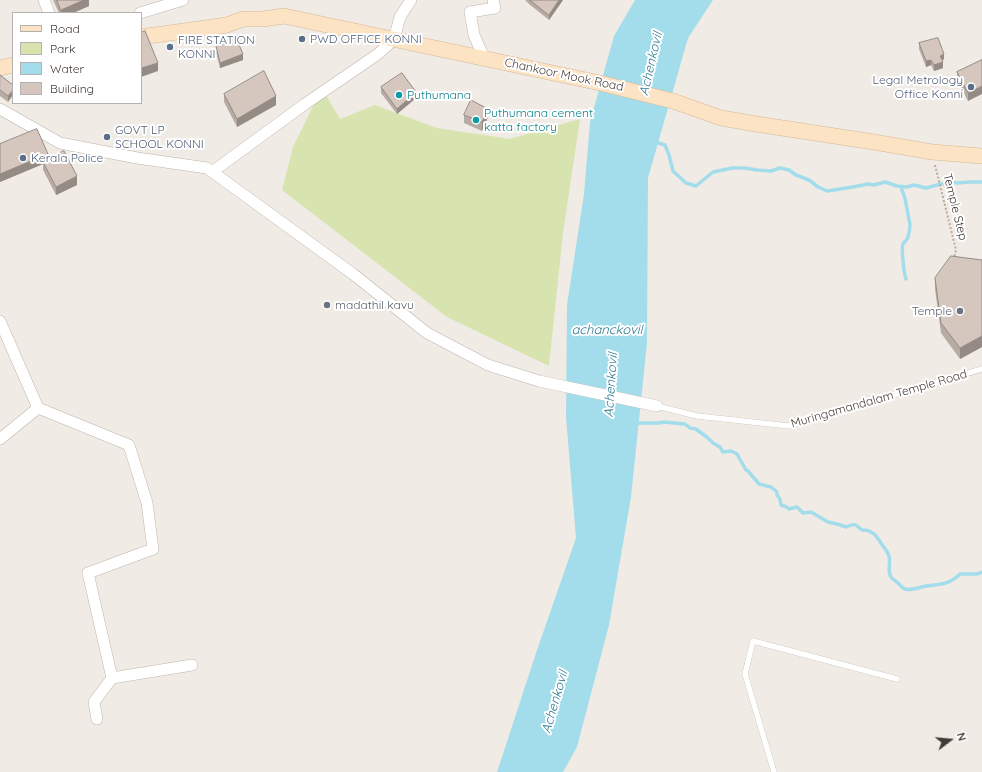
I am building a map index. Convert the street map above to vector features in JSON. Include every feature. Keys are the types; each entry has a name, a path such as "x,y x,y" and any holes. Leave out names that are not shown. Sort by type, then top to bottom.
{"main road":[{"name":"Chankoor Mook Road","path":"142,37 227,25 243,19 263,20 284,16 600,82 674,101 721,118 932,152 982,156"},
{"path":"0,68 12,65"}],"street":[{"path":"44,0 49,12"},
{"path":"142,12 183,0"},
{"path":"212,172 305,104 378,54 394,39 400,17 411,0"},
{"path":"484,58 474,35 470,12 495,8 493,0"},
{"path":"0,109 60,143 137,158 207,168 353,274 427,333 488,365 539,381 658,406"},
{"path":"0,321 38,408 129,445 147,503 153,549 88,573 112,678"},
{"path":"0,439 38,408"},
{"path":"97,719 94,702 112,678 192,665"}],"lane":[{"name":"Muringamandalam Temple Road","path":"658,406 697,416 789,426 982,369"},
{"path":"774,772 745,674 754,641 897,679"}],"path":[{"name":"Temple Step","path":"932,152 956,250 952,261"}],"green space":[{"path":"322,88 340,119 375,105 437,128 510,139 580,119 563,233 549,366 447,317 282,190 293,147"}],"water":[{"name":"achanckovil","path":"635,0 713,0 688,38 648,178 647,343 631,497 609,625 577,747 563,772 497,772 576,538 566,417 567,305 584,194 590,122 614,36"}],"building":[{"path":"57,0 84,0 61,10"},
{"path":"530,0 559,0 549,15"},
{"path":"145,31 158,63 142,68 142,32"},
{"path":"236,38 243,54 220,63 216,46"},
{"path":"938,38 944,54 940,56 943,62 934,65 931,60 926,61 919,43"},
{"name":"Legal Metrology Office Konni","path":"982,60 982,86 968,93 957,72"},
{"path":"264,71 276,96 237,119 224,94"},
{"name":"Puthumana","path":"402,73 416,92 397,109 381,87"},
{"path":"0,75 12,84 12,91 8,96 0,90"},
{"path":"471,100 488,109 482,122 464,115"},
{"name":"Kerala Police","path":"37,129 48,154 0,174 0,144"},
{"path":"64,151 77,176 56,187 43,162"},
{"name":"Temple","path":"951,256 982,260 982,336 960,348 941,323 935,278"}],"waterway":[{"path":"655,142 665,145 673,171 686,183 696,186 713,172 733,168 771,171 780,168 789,170 827,191 868,184 874,185 885,182 897,186 907,187 914,185 926,188 953,182 982,182"},
{"path":"901,187 905,197 910,224 907,240 902,246 906,279"},
{"path":"635,423 664,422 685,424 690,428 696,429 720,447 723,452 731,451 737,454 746,470 759,484 771,487 776,491 781,505 789,509 797,507 803,513 811,512 828,522 846,527 855,525 862,530 869,531 877,537 889,555 889,572 891,577 904,589 913,589 944,583 956,578 960,574 977,574 982,572"}],"place":[{"name":"PWD OFFICE KONNI","path":"302,39"},
{"name":"FIRE STATION KONNI","path":"170,47"},
{"name":"Legal Metrology Office Konni","path":"971,87"},
{"name":"Puthumana","path":"399,95"},
{"name":"Puthumana cement katta factory","path":"476,120"},
{"name":"GOVT LP SCHOOL KONNI","path":"107,137"},
{"name":"Kerala Police","path":"23,158"},
{"name":"madathil kavu","path":"327,305"},
{"name":"Temple","path":"960,311"}],"water label":[{"name":"Achenkovil","path":"651,64"},
{"name":"Achenkovil","path":"611,385"},
{"name":"Achenkovil","path":"555,702"}]}
